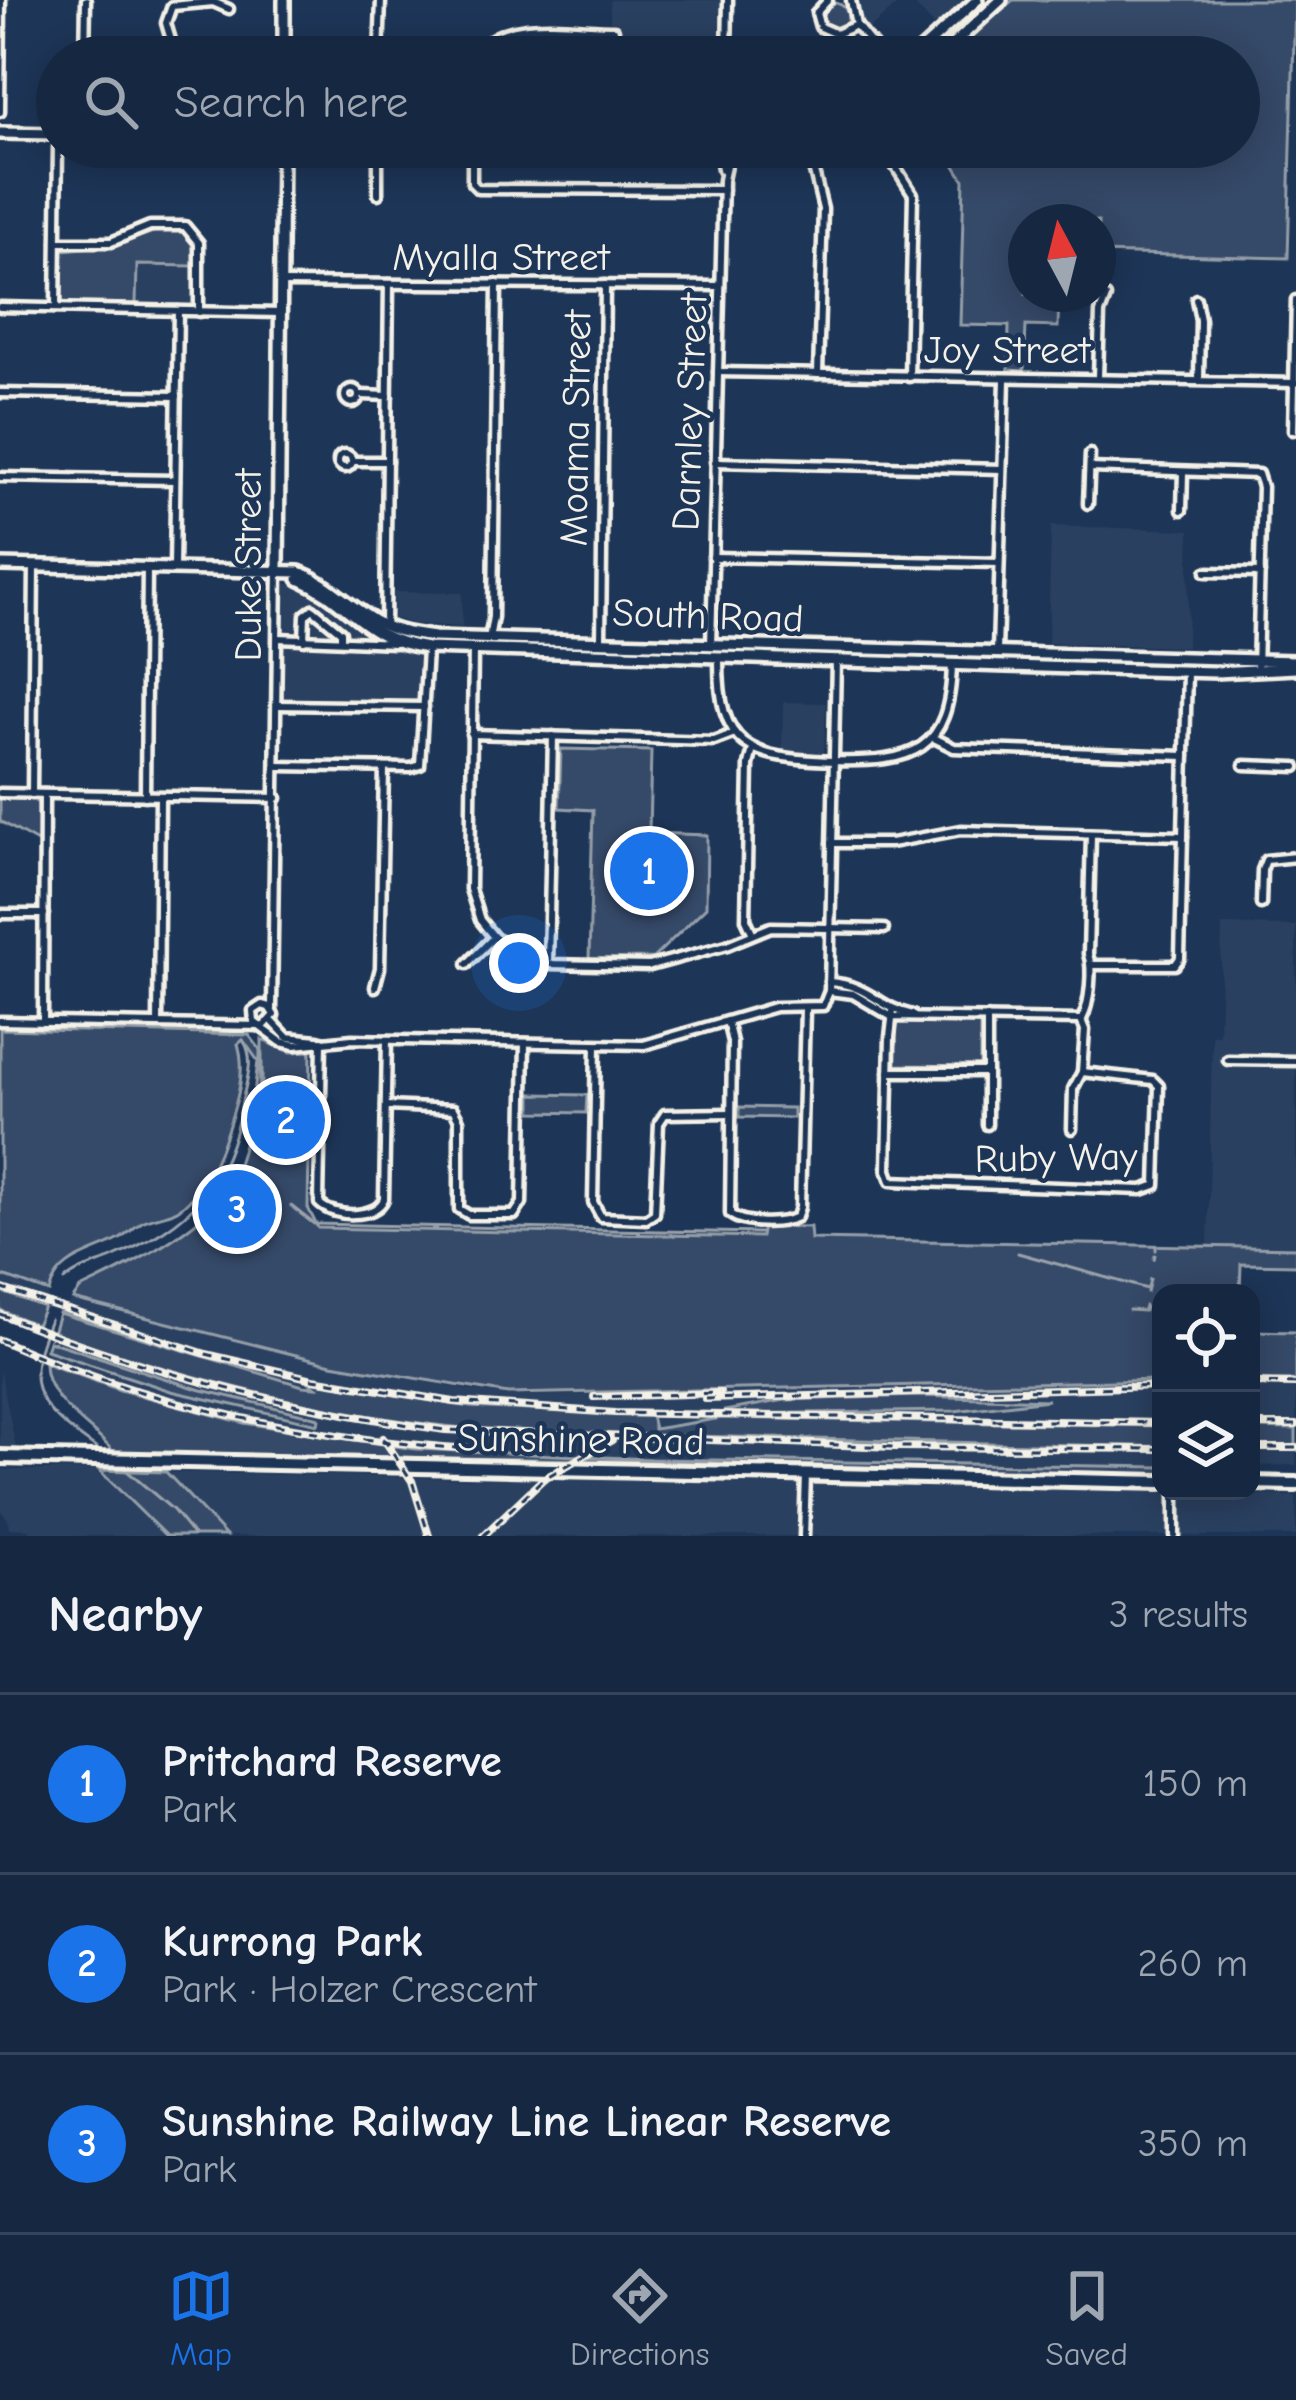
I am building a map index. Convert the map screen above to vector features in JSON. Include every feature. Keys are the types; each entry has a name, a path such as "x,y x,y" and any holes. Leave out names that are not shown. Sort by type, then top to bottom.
{"main road":[{"name":"Sunshine Road","path":"0,1457 1152,1482"},
{"path":"1260,1483 1296,1484"}],"street":[{"path":"0,112 1,0"},
{"path":"85,36 86,0"},
{"path":"284,0 284,36"},
{"path":"380,36 381,0"},
{"path":"727,36 728,0"},
{"path":"828,0 817,13 820,27 836,34 856,25"},
{"path":"850,0 856,25 865,36"},
{"path":"937,36 977,0"},
{"path":"962,36 1001,0"},
{"path":"170,36 166,23 172,6 213,2 229,8"},
{"path":"494,36 508,29 614,30"},
{"path":"0,133 36,134"},
{"path":"56,308 58,168"},
{"name":"Duke Street","path":"266,1024 274,984 283,168"},
{"path":"377,194 378,168"},
{"path":"472,168 472,183 481,189 723,190"},
{"name":"Darnley Street","path":"711,646 721,168"},
{"name":"Darnley Street","path":"723,180 726,168"},
{"path":"813,168 823,209 818,374"},
{"path":"898,168 914,202 909,377"},
{"path":"57,242 111,242 150,226 185,226 199,244 199,312"},
{"name":"Myalla Street","path":"281,283 720,286"},
{"path":"385,626 389,284"},
{"path":"495,640 497,284"},
{"name":"Moama Street","path":"601,643 605,285"},
{"path":"1196,299 1199,380"},
{"path":"1293,430 1296,300"},
{"path":"0,307 281,314"},
{"path":"174,568 178,311"},
{"path":"1098,377 1101,312"},
{"name":"Joy Street","path":"718,372 1295,383"},
{"path":"997,660 1005,380"},
{"path":"0,393 177,396"},
{"path":"360,395 388,396"},
{"path":"1088,504 1090,454"},
{"path":"352,461 387,461"},
{"path":"715,462 1002,469"},
{"path":"1090,468 1258,474 1262,487 1257,665"},
{"path":"1182,510 1183,470"},
{"path":"0,477 175,480"},
{"path":"713,556 999,563"},
{"path":"0,565 278,570"},
{"path":"32,794 34,566"},
{"path":"145,796 147,567"},
{"name":"South Road","path":"278,570 311,577 385,626 473,644 718,657 1296,664"},
{"name":"South Road","path":"278,570 320,589 370,630 398,643"},
{"path":"1206,572 1260,573"},
{"path":"304,640 305,615 314,609 341,632 341,640"},
{"name":"South Road","path":"278,638 428,648 495,640 711,646 952,664 997,660"},
{"path":"473,644 470,889 480,920 521,957 548,964 650,966 727,945 771,927 884,929"},
{"path":"711,646 718,657 718,695 735,733 753,749 781,759 891,760 912,753 934,737 950,705 952,664"},
{"path":"277,766 420,765 428,648"},
{"path":"233,1025 253,1015 286,1037 322,1041 644,1045 775,1007 823,1006 829,987 835,655"},
{"path":"1092,964 1171,968 1178,962 1187,665"},
{"path":"278,705 424,706"},
{"path":"471,734 714,741 735,733"},
{"path":"548,964 553,736"},
{"path":"934,737 954,748 1186,756"},
{"path":"752,932 746,919 753,749"},
{"path":"1244,765 1296,767"},
{"path":"375,986 380,968 385,768"},
{"path":"0,794 277,799"},
{"path":"43,1022 44,794"},
{"path":"158,1023 160,797"},
{"path":"832,843 890,843 961,830 1183,836"},
{"path":"1081,1020 1087,1010 1092,964 1088,954 1091,834"},
{"path":"1261,904 1262,870 1268,858 1296,857"},
{"path":"0,914 44,914"},
{"path":"466,964 494,937"},
{"name":"Duke Street","path":"253,1015 274,984"},
{"path":"829,987 867,995 892,1014 1081,1020"},
{"path":"262,1005 272,1009"},
{"path":"727,1022 732,1042 730,1214 742,1221 788,1222 797,1217 805,1009"},
{"name":"Ruby Way","path":"892,1014 887,1170 895,1184 1151,1189 1158,1178 1159,1086 1153,1080 1082,1072"},
{"path":"986,1017 987,1125"},
{"path":"1072,1129 1073,1088 1082,1072 1085,1030 1081,1020"},
{"path":"0,1021 266,1024"},
{"path":"322,1041 318,1197 324,1210 373,1213 382,1206 387,1040"},
{"path":"386,1106 453,1109 459,1120 459,1209 469,1215 514,1215 522,1203 525,1043"},
{"path":"596,1045 593,1202 601,1217 646,1219 655,1213 659,1123 665,1114 730,1113"},
{"path":"1228,1060 1296,1061"},
{"path":"889,1072 987,1072"},
{"path":"804,1536 806,1475"},
{"path":"1174,1536 1175,1500"}],"shaded area":[{"path":"610,0 720,0 719,36 502,36 616,34 617,22 610,21"},
{"path":"860,0 898,0 898,4 868,30 861,18"},
{"path":"910,0 964,0 934,26"},
{"path":"1013,0 1295,0 1288,258 1116,253 1116,204 1008,204 1008,312 1058,312 1058,327 1026,326 1024,371 1008,370 1009,326 960,325 964,180 956,168 1260,168 1260,36 973,36"},
{"path":"834,3 844,7 848,17 844,27 834,31 824,27 820,17 824,7"},
{"path":"165,228 184,229 193,237 194,266 137,265 136,304 62,303 63,250 115,245"},
{"path":"137,265 194,266 193,306 136,304"},
{"path":"1051,526 1190,530 1187,647 1048,643"},
{"path":"269,582 295,585 327,602 364,635 434,662 434,700 269,701"},
{"path":"394,592 462,593 462,627 394,618"},
{"path":"783,702 826,703 824,752 782,751"},
{"path":"561,749 651,751 649,833 707,835 706,907 653,958 589,959 593,810 559,808"},
{"path":"0,798 38,803 39,843 0,821"},
{"path":"1222,925 1296,926 1296,1248 1208,1246 1212,1035 1219,1035"},
{"path":"896,1022 980,1023 980,1066 896,1065"},
{"path":"0,1029 249,1035 260,1049 262,1139 262,1040 291,1052 311,1051 308,1208 318,1228 761,1237 763,1226 810,1227 811,1239 1296,1248 1296,1265 1241,1264 1240,1284 1152,1284 1152,1380 508,1394 332,1364 73,1299 80,1289 181,1233 226,1189 244,1143 258,1061 243,1040 238,1044 240,1084 225,1137 207,1178 184,1205 78,1258 60,1271 49,1292 0,1275"},
{"path":"532,1094 587,1095 586,1113 532,1112"},
{"path":"739,1107 793,1108 793,1118 739,1117"},
{"path":"0,1275 49,1292 44,1307 0,1291"},
{"path":"0,1291 44,1307 36,1325 0,1310"},
{"path":"73,1299 332,1364 473,1391 531,1396 1152,1380 1152,1426 722,1418 653,1429 651,1416 515,1411 306,1380 303,1386 59,1313"},
{"path":"59,1313 303,1386 316,1387 306,1380 470,1407 651,1416 654,1429 722,1418 1152,1426 1152,1447 455,1427 281,1398 166,1369 53,1333"},
{"path":"1260,1331 1296,1332 1296,1381 1260,1381"},
{"path":"53,1333 238,1390 410,1423 515,1432 1152,1447 1152,1467 651,1459 371,1444 244,1423 120,1390 45,1363 46,1350 171,1391 319,1423 319,1418 198,1389 49,1341"},
{"path":"49,1341 198,1389 319,1418 318,1424 171,1391 46,1350"},
{"path":"45,1363 120,1390 244,1423 415,1449 651,1459 1152,1467 1152,1475 114,1453 61,1401"},
{"path":"0,1369 16,1448 0,1447"},
{"path":"1260,1381 1296,1381 1296,1429 1260,1428"},
{"path":"918,1396 1048,1400 954,1411 723,1414 785,1400"},
{"path":"1260,1428 1296,1429 1296,1446 1260,1446"},
{"path":"1260,1446 1296,1446 1296,1465 1260,1466"},
{"path":"0,1470 99,1470 166,1536 29,1536 29,1529 9,1528 0,1510"},
{"path":"99,1470 166,1472 226,1536 166,1536"},
{"path":"166,1472 491,1479 570,1476 1152,1492 1152,1500 1296,1496 1296,1536 226,1536"}],"waterway":[{"path":"64,1281 141,1244 201,1199 235,1132 249,1070 243,1040"},
{"path":"291,1206 314,1224 761,1233"},
{"path":"1018,1253 1147,1289"},
{"path":"1154,1259 1155,1255"},
{"path":"1147,1292 1150,1279"},
{"path":"1129,1310 1144,1311 1145,1306"},
{"path":"50,1319 36,1367 42,1400 67,1427 107,1456"},
{"path":"120,1465 173,1510 194,1536"}],"railway":[{"path":"0,1288 206,1354 313,1379 454,1402 615,1413 1152,1423"},
{"path":"0,1314 108,1354 219,1386 331,1412 445,1430 894,1447 1152,1449"},
{"path":"0,1340 114,1383 231,1416 350,1437 471,1449"},
{"path":"1260,1383 1296,1384"},
{"path":"705,1399 1152,1386"},
{"path":"594,1397 720,1393"},
{"path":"1260,1425 1296,1425"},
{"path":"383,1438 412,1481 429,1536"},
{"path":"483,1536 543,1479 612,1440"},
{"path":"1260,1448 1296,1448"}],"place":[{"name":"Pritchard Reserve","path":"649,871"},
{"name":"Kurrong Park","path":"286,1120"},
{"name":"Sunshine Railway Line Linear Reserve","path":"237,1209"}]}
